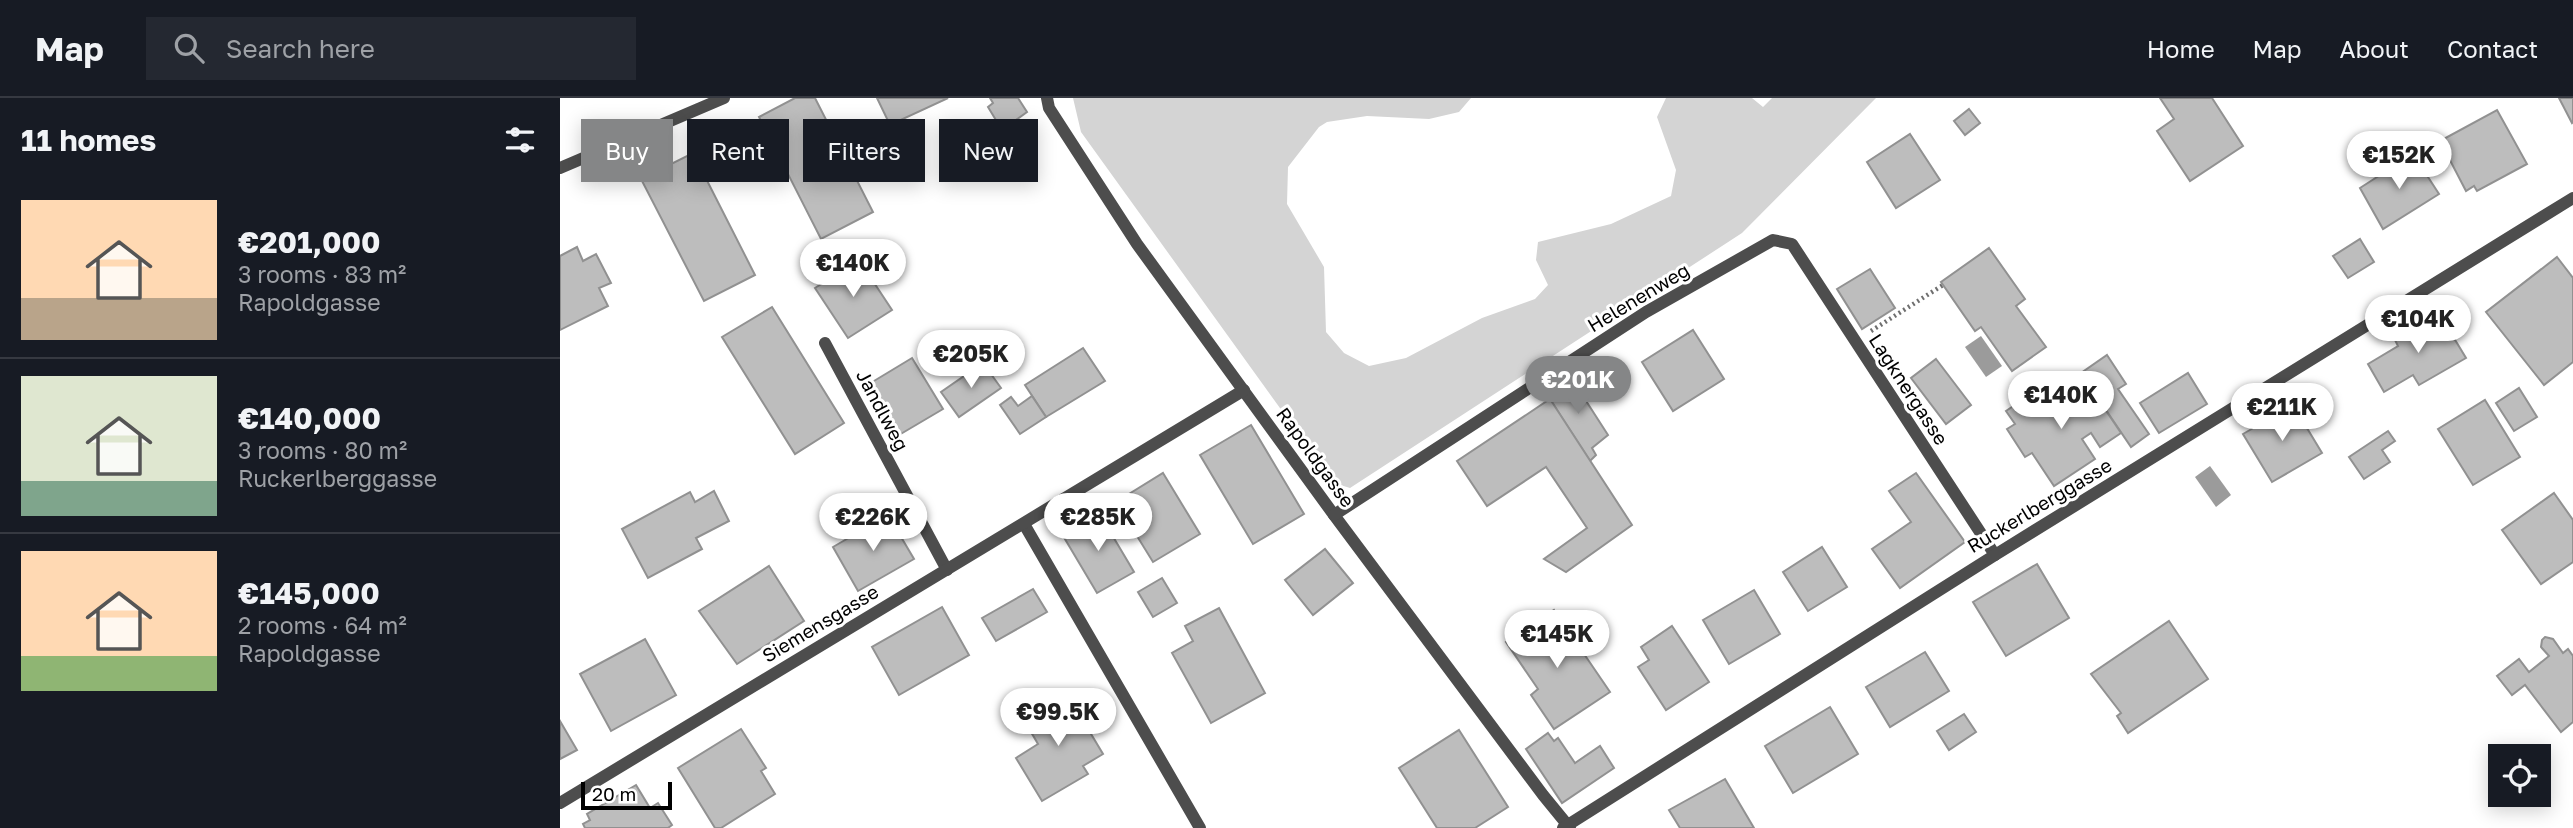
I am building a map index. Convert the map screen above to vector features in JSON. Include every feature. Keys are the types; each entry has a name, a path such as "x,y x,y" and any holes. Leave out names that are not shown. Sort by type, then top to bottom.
{"street":[{"path":"560,168 724,98"},
{"name":"Rapoldgasse","path":"1047,98 1049,108 1137,244 1334,515 1568,827"},
{"name":"Ruckerlberggasse","path":"1568,827 1995,555 2572,201"},
{"name":"Helenenweg","path":"1334,515 1647,312 1773,240 1792,244"},
{"name":"Lagknergasse","path":"1792,244 1995,555"},
{"name":"Jandlweg","path":"825,343 947,570"},
{"name":"Siemensgasse","path":"560,803 1244,390"},
{"path":"1024,524 1200,828"}],"path":[{"path":"1856,341 1943,285"}],"shaded area":[{"path":"1073,98 1471,98 1459,112 1429,119 1367,116 1327,122 1319,127 1288,167 1287,204 1324,267 1326,332 1344,353 1369,366 1406,358 1482,318 1535,299 1548,285 1536,260 1538,242 1611,224 1671,196 1676,170 1657,117 1666,98 1752,98 1763,107 1772,98 1876,98 1742,233 1350,488 1334,483 1081,132"},
{"path":"1981,336 2002,366 1986,377 1965,347"},
{"path":"2210,466 2231,495 2216,507 2195,477"}],"building":[{"path":"795,98 815,98 826,119 803,119 803,182 858,182 873,212 821,239 789,176 789,119 759,117"},
{"path":"877,98 948,98 903,119 887,119"},
{"path":"990,98 1018,98 1027,112 1017,119 995,119 988,107 993,103"},
{"path":"2160,98 2212,98 2243,146 2190,181 2157,131 2174,119"},
{"path":"2559,98 2573,98 2572,123"},
{"path":"1969,109 1980,123 1965,135 1954,121"},
{"path":"2497,110 2527,164 2477,191 2474,186 2466,191 2440,141"},
{"path":"1910,134 1940,180 1896,208 1867,162"},
{"path":"2413,154 2439,194 2383,229 2360,188"},
{"path":"687,156 687,182 708,182 755,275 704,301 643,182 673,182 673,163"},
{"path":"2360,239 2374,262 2348,278 2333,256"},
{"path":"577,247 583,261 596,254 611,283 599,288 608,306 560,330 560,256"},
{"path":"1989,248 2025,299 2016,306 2046,347 2012,371 1981,327 1975,331 1941,282"},
{"path":"2557,257 2573,278 2573,362 2544,385 2486,312"},
{"path":"859,260 892,310 848,338 815,288"},
{"path":"1870,269 1895,308 1862,329 1837,289"},
{"path":"772,307 844,423 795,454 722,337"},
{"path":"2440,315 2466,358 2419,385 2413,375 2384,392 2368,364 2398,346 2395,340"},
{"path":"1693,330 1724,379 1673,411 1642,362"},
{"path":"1083,348 1105,381 1046,417 1025,385"},
{"path":"2107,355 2126,384 2118,389 2149,434 2131,447 2081,373"},
{"path":"912,358 943,409 899,435 869,384"},
{"path":"1936,359 1971,405 1946,424 1911,378"},
{"path":"983,363 1001,388 959,417 941,392"},
{"path":"2188,373 2207,404 2159,433 2140,403"},
{"path":"1570,376 1608,435 1592,448 1596,455 1590,461 1546,393"},
{"path":"2086,381 2121,433 2100,447 2091,433 2082,439 2095,459 2054,486 2032,453 2025,457 2007,429 2015,424 2006,411 2034,392 2048,413 2077,393 2074,389"},
{"path":"2519,388 2537,417 2514,431 2496,403"},
{"path":"1032,396 1046,417 1020,434 1000,405 1011,397 1018,406"},
{"path":"1550,399 1632,525 1566,572 1544,559 1587,528 1546,467 1487,506 1457,461"},
{"path":"2485,400 2520,457 2473,485 2438,429"},
{"path":"2293,405 2322,453 2272,482 2243,434"},
{"path":"1251,425 1304,514 1253,544 1200,455"},
{"path":"2388,431 2395,441 2382,450 2390,462 2364,479 2349,457"},
{"path":"1163,473 1200,534 1153,562 1116,502"},
{"path":"1916,473 1965,542 1900,588 1872,549 1911,522 1889,491"},
{"path":"714,491 729,521 696,538 702,549 648,578 622,529 690,492 695,502"},
{"path":"2554,493 2573,520 2573,562 2541,584 2502,530"},
{"path":"1099,513 1134,572 1097,593 1062,534"},
{"path":"888,515 914,559 858,591 833,547"},
{"path":"1822,547 1847,587 1808,611 1783,572"},
{"path":"1325,549 1353,583 1313,615 1285,580"},
{"path":"2037,564 2069,618 2006,656 1973,602"},
{"path":"769,566 804,621 737,664 699,611"},
{"path":"1162,578 1177,603 1153,617 1138,592"},
{"path":"1033,589 1047,612 996,641 982,618"},
{"path":"1754,590 1780,634 1729,664 1703,620"},
{"path":"942,607 969,655 899,695 872,647"},
{"path":"1219,608 1265,693 1211,723 1172,653 1193,641 1185,626"},
{"path":"1554,610 1610,692 1554,729 1531,695 1538,689 1506,642"},
{"path":"2169,621 2208,679 2128,733 2117,716 2121,713 2091,674"},
{"path":"1672,626 1709,682 1666,710 1638,667 1649,660 1641,647"},
{"path":"2545,637 2553,639 2563,653 2568,649 2573,656 2573,722 2561,732 2525,685 2512,695 2497,676 2519,659 2529,672 2549,656 2541,647"},
{"path":"645,639 676,695 611,731 580,674"},
{"path":"1925,652 1949,691 1890,727 1866,687"},
{"path":"1067,694 1103,754 1083,766 1088,774 1042,801 1016,758 1038,744 1024,720"},
{"path":"1830,707 1858,754 1793,793 1765,746"},
{"path":"1964,714 1976,732 1949,750 1937,731"},
{"path":"560,721 577,750 560,759"},
{"path":"741,729 766,768 761,771 775,794 721,828 715,828 678,768"},
{"path":"1459,730 1508,807 1475,828 1437,828 1399,768"},
{"path":"1548,733 1554,741 1558,738 1575,763 1600,746 1614,768 1562,803 1526,749"},
{"path":"1725,779 1754,828 1680,828 1669,810"},
{"path":"636,785 650,808 658,803 672,825 668,828 585,828 583,824 590,820 587,814"}]}
